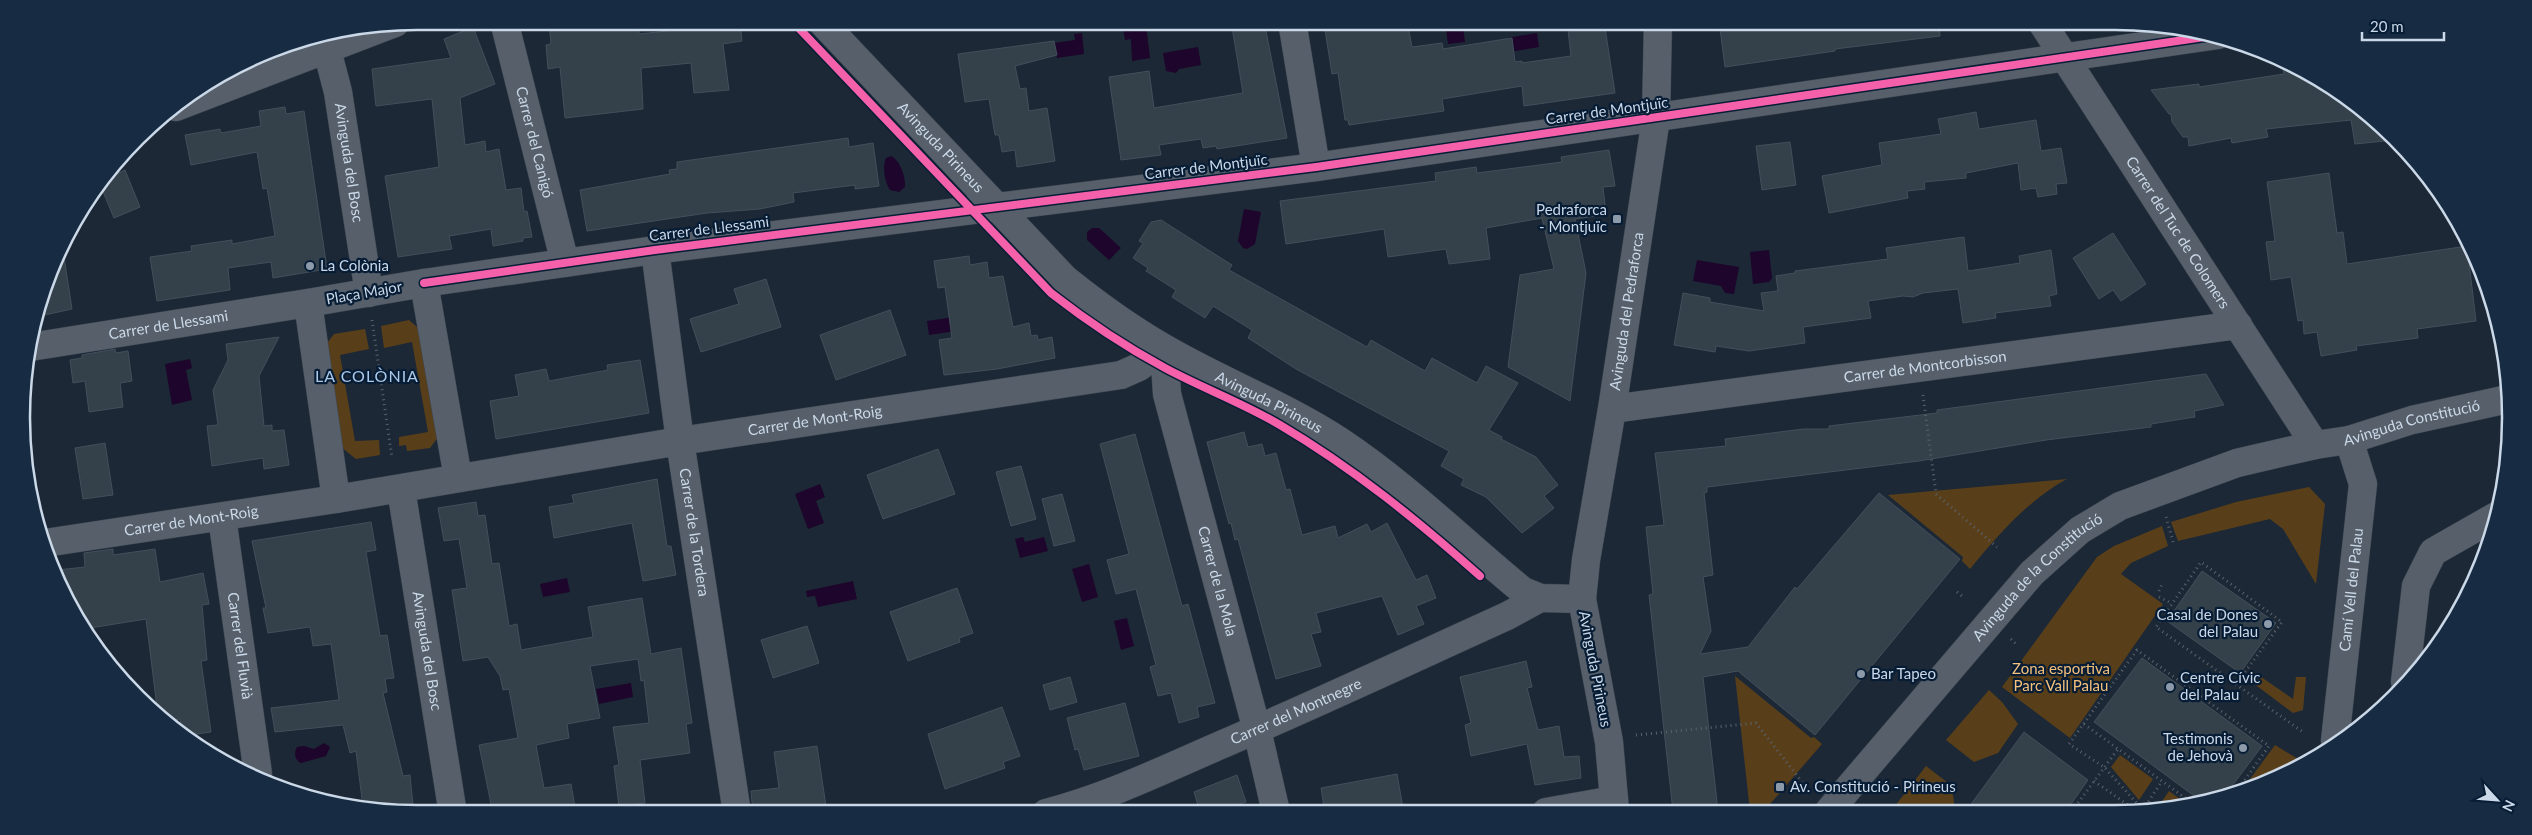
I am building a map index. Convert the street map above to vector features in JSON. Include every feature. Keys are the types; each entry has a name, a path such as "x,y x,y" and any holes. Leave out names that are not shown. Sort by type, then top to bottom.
{"street":[{"name":"Carrer del Canigó","path":"506,30 565,263"},
{"name":"Avinguda Pirineus","path":"829,30 1064,279 1106,312 1164,349 1293,412 1342,442 1396,483 1523,591 1540,598 1582,599 1609,742 1615,805"},
{"path":"1293,30 1316,167"},
{"name":"Avinguda del Pedraforca","path":"1582,599 1586,560 1612,409 1656,118 1658,30"},
{"name":"Carrer del Tuc de Colomers","path":"2047,30 2315,445"},
{"path":"200,97 323,43 348,36"},
{"name":"Carrer de Montjuïc","path":"998,207 1316,167 2195,38"},
{"name":"Avinguda del Bosc","path":"323,43 338,92 369,293"},
{"name":"Carrer de Llessami","path":"424,283 655,250 998,207"},
{"name":"Carrer de la Tordera","path":"655,250 680,441 736,805"},
{"name":"Plaça Major","path":"336,499 308,303 424,283 458,478"},
{"name":"Carrer de Llessami","path":"36,346 308,303"},
{"name":"Carrer de Montcorbisson","path":"1612,409 2238,325"},
{"name":"Carrer de Mont-Roig","path":"458,478 680,441 1121,375 1139,367 1164,349"},
{"name":"Carrer de la Mola","path":"1164,349 1166,394 1257,730 1274,805"},
{"name":"Avinguda Constitució","path":"2315,445 2349,440 2412,420 2501,400"},
{"name":"Camí Vell del Palau","path":"2336,736 2363,484 2349,440"},
{"name":"Avinguda de la Constitució","path":"1841,805 2019,586 2080,530 2120,506 2237,463 2315,445"},
{"path":"336,499 458,478"},
{"name":"Avinguda del Bosc","path":"401,489 452,805"},
{"name":"Carrer de Mont-Roig","path":"51,542 336,499"},
{"name":"Carrer del Fluvià","path":"222,517 258,771"},
{"path":"2406,673 2416,586 2432,552 2488,521"},
{"name":"Carrer del Montnegre","path":"1074,805 1086,802 1257,730 1507,616 1540,598"}],"path":[{"path":"372,320 392,458"},
{"path":"1921,385 1936,494 1997,547"},
{"path":"2166,516 2174,545"},
{"path":"2236,684 2282,622 2201,562 2156,627 2304,733"},
{"path":"2159,591 2163,582"},
{"path":"1957,592 1962,596"},
{"path":"2159,597 2172,603"},
{"path":"2011,639 2017,645"},
{"path":"2138,804 2104,767 2069,744 2137,650 2269,746 2243,783"},
{"path":"1633,736 1756,722 1802,782"},
{"path":"2084,724 2186,799"},
{"path":"2076,805 2118,749"},
{"path":"2094,781 2127,804"},
{"path":"2147,803 2162,781"}],"green space":[{"path":"409,320 426,335 442,432 430,448 407,451 406,445 399,446 399,437 428,432 412,342 384,348 381,326"},
{"path":"365,329 369,349 340,355 355,441 379,440 380,455 356,459 341,447 324,347 334,334"},
{"path":"2067,479 2039,497 2014,519 1970,569 1962,561 1963,557 1888,495"},
{"path":"2309,487 2325,504 2316,584 2283,529 2270,519 2178,541 2171,522 2236,502"},
{"name":"Zona esportiva Parc Vall Palau","path":"2162,526 2168,546 2131,563 2121,574 2163,604 2070,738 2002,687 2097,557 2114,546"},
{"path":"2251,670 2293,699 2296,677 2306,677 2303,710 2293,713 2245,677"},
{"path":"1735,676 1811,738 1814,737 1822,744 1769,805 1749,805"},
{"path":"1989,690 2002,702 2018,724 1998,753 1974,762 1946,740"},
{"path":"2275,745 2298,759 2263,776 2249,781"},
{"path":"2120,755 2153,779 2139,800 2111,767"},
{"path":"1926,766 1952,786 1954,805 1896,805"},
{"path":"2169,791 2181,800 2165,802 2161,802"}],"shaded area":[{"path":"1123,30 1147,30 1150,58 1132,61 1131,39 1125,40"},
{"path":"1446,30 1463,30 1465,42 1448,44"},
{"path":"1082,33 1084,54 1057,58 1054,43 1075,40 1074,34"},
{"path":"1537,33 1539,47 1509,52 1507,38"},
{"path":"1198,47 1201,65 1179,69 1176,73 1166,71 1163,53"},
{"path":"891,156 900,165 904,178 905,187 899,192 890,190 885,179 885,161 886,158"},
{"path":"1244,209 1261,212 1255,244 1247,249 1243,248 1238,241"},
{"path":"1092,228 1099,228 1121,248 1109,260 1087,240 1087,232"},
{"path":"1769,250 1772,278 1769,282 1753,284 1750,252"},
{"path":"1697,260 1739,267 1734,294 1725,293 1721,286 1693,281"},
{"path":"961,316 963,330 929,335 927,321"},
{"path":"190,359 192,368 186,370 192,400 172,405 165,364"},
{"path":"820,484 825,497 816,501 824,523 808,529 795,494"},
{"path":"1023,537 1025,542 1044,537 1048,551 1020,558 1015,539"},
{"path":"1089,564 1098,597 1082,602 1072,569"},
{"path":"567,578 570,592 543,597 540,584"},
{"path":"853,581 857,599 818,607 815,596 807,597 806,591"},
{"path":"1127,618 1134,646 1121,650 1114,621"},
{"path":"631,683 633,697 599,704 596,689"},
{"path":"324,743 330,747 326,756 301,763 297,760 295,751 297,747 304,746 314,749"}],"building":[{"path":"466,30 474,30 495,84 460,98 465,145 485,141 486,152 499,149 506,190 521,188 524,212 527,211 532,237 523,238 523,241 493,246 491,229 449,236 452,249 398,257 385,176 439,167 432,99 376,106 372,69 451,58 444,39"},
{"path":"550,30 639,30 639,34 677,30 741,30 742,41 723,44 729,90 694,93 691,63 641,68 643,109 565,118 560,67 548,69 546,45 551,44"},
{"path":"1232,30 1266,30 1287,138 1217,149 1216,146 1203,148 1201,139 1159,145 1161,155 1121,160 1109,77 1149,71 1154,108 1243,93"},
{"path":"1325,30 1409,30 1412,47 1442,43 1443,49 1512,38 1515,62 1522,61 1522,63 1571,56 1568,30 1605,30 1615,93 1524,106 1522,86 1442,99 1444,111 1349,125 1348,120 1345,120 1338,73 1332,74"},
{"path":"1720,30 1940,30 1940,36 1835,49 1835,51 1725,67"},
{"path":"1054,41 1057,55 1015,66 1020,89 1026,88 1029,111 1047,108 1055,161 1017,167 1015,150 1002,152 999,135 995,135 989,99 965,102 958,54"},
{"path":"2283,69 2330,95 2387,141 2355,144 2351,120 2266,129 2268,137 2232,143 2231,138 2189,146 2188,137 2183,137 2172,122 2171,114 2169,114 2151,90 2199,84 2199,87 2284,74"},
{"path":"285,107 286,114 304,111 327,269 273,278 271,262 228,268 230,290 157,301 150,257 192,251 191,246 232,240 232,244 275,236 267,188 263,189 257,152 191,165 185,135 220,129 221,133 261,126 259,111"},
{"path":"1976,112 1979,129 2036,120 2041,151 2061,148 2067,183 2056,184 2057,194 2038,197 2036,188 2021,190 2018,163 1966,173 1966,178 1924,182 1925,189 1907,191 1908,198 1829,213 1822,176 1882,165 1879,143 1941,134 1938,119"},
{"path":"848,138 849,147 873,143 879,186 855,189 855,185 793,193 794,202 760,209 707,213 587,231 580,190 670,174 669,170 677,169 677,162"},
{"path":"1790,142 1796,185 1762,190 1756,146"},
{"path":"1609,150 1615,186 1603,187 1605,205 1601,206 1603,215 1575,219 1586,273 1570,401 1508,367 1520,275 1554,269 1542,218 1486,228 1490,259 1449,264 1446,249 1388,257 1384,229 1286,244 1280,201 1436,181 1435,173 1476,167 1477,173 1562,162 1561,157"},
{"path":"125,170 140,207 114,218 103,191 116,174"},
{"path":"2329,173 2337,233 2343,232 2347,264 2462,247 2469,260 2476,321 2417,329 2418,338 2356,346 2357,350 2321,356 2317,332 2304,334 2303,320 2298,321 2291,277 2271,280 2266,242 2275,241 2267,182"},
{"path":"1161,220 1232,265 1229,270 1367,347 1371,340 1425,371 1432,358 1477,383 1486,366 1518,383 1489,430 1502,437 1501,439 1536,457 1558,485 1544,496 1554,508 1522,533 1486,497 1461,485 1464,479 1441,466 1449,451 1296,369 1248,338 1252,330 1213,306 1205,318 1172,297 1176,290 1146,271 1148,268 1133,258 1143,243 1139,241 1151,222"},
{"path":"2113,233 2146,284 2121,301 2113,290 2099,299 2073,258"},
{"path":"1964,237 1968,271 2020,263 2019,256 2051,250 2057,294 2049,296 2051,306 1995,313 1996,318 1963,323 1958,289 1923,293 1913,297 1903,296 1868,301 1871,318 1803,327 1805,343 1749,351 1716,346 1715,352 1674,345 1683,293 1710,298 1710,302 1764,311 1761,293 1778,291 1776,276 1795,273 1795,271 1888,259 1886,248"},
{"path":"969,256 970,265 987,262 989,278 1003,276 1013,327 1029,323 1031,336 1037,335 1038,340 1052,337 1055,358 997,369 944,375 939,340 952,338 945,287 938,288 934,261"},
{"path":"64,258 72,309 44,315"},
{"path":"766,279 781,327 701,352 690,319 739,304 734,289"},
{"path":"890,310 906,355 836,380 820,335"},
{"path":"279,337 259,376 264,426 272,425 272,431 284,430 289,465 264,469 263,458 212,466 207,426 218,425 213,390 228,360 226,344"},
{"path":"115,349 116,353 128,351 132,381 120,383 123,407 89,412 85,381 73,383 70,360 82,358 82,355"},
{"path":"640,360 649,413 496,439 490,401 519,396 515,375 546,369 549,381 608,370 607,365"},
{"path":"2206,374 2224,405 2194,411 2195,417 2151,424 2151,427 2046,440 1919,461 1707,487 1707,492 1704,493 1713,575 1703,577 1711,631 1700,654 1748,647 1795,587 1797,589 1879,493 1960,559 1815,735 1738,671 1703,677 1717,805 1672,805 1649,595 1653,594 1646,527 1664,525 1655,453 1726,446 1725,439 1803,429 1829,429 1829,426 1937,413 1937,410"},
{"path":"1244,432 1248,447 1262,444 1265,456 1276,453 1286,490 1290,489 1302,535 1335,526 1338,538 1367,524 1371,532 1387,523 1416,580 1427,575 1436,598 1416,606 1424,624 1398,635 1382,596 1316,613 1321,632 1311,634 1321,666 1276,679 1238,539 1235,540 1231,523 1229,524 1207,442"},
{"path":"1135,434 1182,606 1188,604 1215,703 1197,707 1199,717 1179,723 1171,693 1158,696 1150,667 1156,665 1136,589 1116,594 1107,560 1129,554 1100,444"},
{"path":"105,443 113,495 83,499 75,448"},
{"path":"938,449 955,494 883,519 867,475"},
{"path":"1021,466 1036,519 1011,526 996,472"},
{"path":"657,479 667,546 671,546 676,575 643,581 632,523 554,538 549,507 574,503 572,495"},
{"path":"1062,494 1075,541 1054,546 1042,499"},
{"path":"476,502 478,516 485,515 492,564 499,563 509,626 517,624 521,650 593,637 588,607 642,598 651,654 681,648 692,723 686,724 690,753 640,760 645,803 619,805 614,766 619,765 613,727 649,723 644,680 641,681 638,659 590,666 600,718 567,724 569,738 536,745 544,788 571,784 575,805 491,805 479,745 518,738 509,689 503,690 500,676 488,657 463,661 452,590 467,588 459,539 444,541 438,508"},
{"path":"371,522 376,550 366,552 380,636 387,635 394,678 385,679 387,692 383,693 403,776 410,775 413,805 362,801 356,751 350,753 343,725 275,732 271,708 339,700 331,644 313,646 310,627 268,633 263,608 266,608 252,541"},
{"path":"113,549 113,555 155,549 160,582 203,573 209,604 202,605 207,660 201,661 211,732 194,734 181,724 180,719 175,720 157,704 146,619 92,628 61,570 85,567 84,553"},
{"path":"2202,571 2276,623 2240,673 2167,621"},
{"path":"957,588 973,633 959,638 960,642 908,661 890,612"},
{"path":"807,626 819,663 773,678 761,640"},
{"path":"2142,658 2262,746 2232,786 2195,797 2094,722"},
{"path":"1526,661 1532,687 1527,688 1538,730 1559,726 1564,757 1579,756 1581,778 1535,785 1527,744 1471,756 1465,725 1471,723 1460,677"},
{"path":"1070,677 1077,702 1050,710 1043,685"},
{"path":"1125,703 1139,756 1084,770 1078,749 1075,750 1067,718"},
{"path":"1002,707 1020,756 1003,762 1005,768 945,789 928,734"},
{"path":"2024,732 2088,780 2070,805 1970,805"},
{"path":"817,746 826,805 752,805 751,791 779,788 774,752"},
{"path":"1397,774 1402,805 1324,805 1321,788"},
{"path":"1237,775 1246,802 1236,805 1198,805 1194,792"}],"cycle path":[{"path":"801,30 1051,293 1106,333 1150,360 1266,417 1333,459 1384,496 1480,576"},
{"path":"424,283 655,250 1316,167 2195,38"}],"place":[{"name":"Pedraforca - Montjuïc","path":"1617,219"},
{"name":"La Colònia","path":"310,266"},
{"name":"Casal de Dones del Palau","path":"2268,624"},
{"name":"Bar Tapeo","path":"1861,674"},
{"name":"Centre Cívic del Palau","path":"2170,687"},
{"name":"Testimonis de Jehovà","path":"2243,748"},
{"name":"Av. Constitució - Pirineus","path":"1780,787"}],"district":[{"name":"LA COLÒNIA","path":"367,376"}]}
